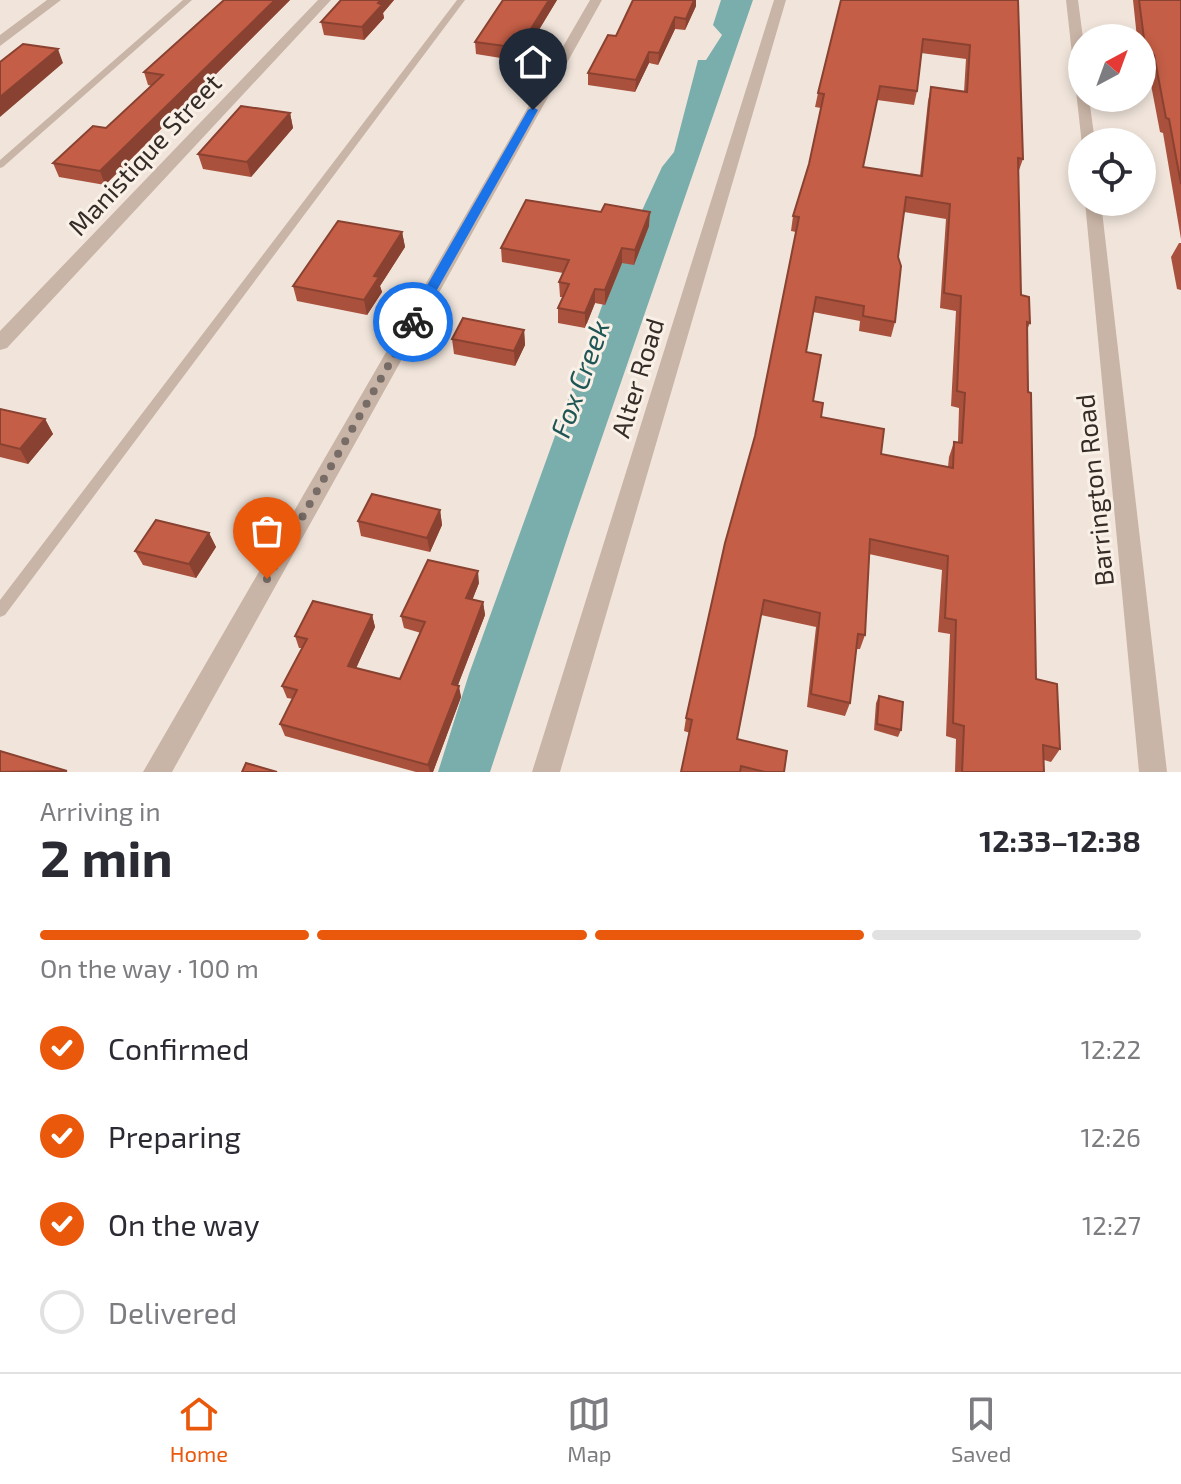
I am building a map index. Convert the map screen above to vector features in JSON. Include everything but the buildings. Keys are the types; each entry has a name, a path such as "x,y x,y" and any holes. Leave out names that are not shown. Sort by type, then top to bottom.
{"street":[{"path":"0,42 55,0"},
{"name":"Manistique Street","path":"0,343 325,0"},
{"path":"157,772 596,0"},
{"name":"Alter Road","path":"546,772 780,0"},
{"path":"1072,0 1074,24"},
{"name":"Barrington Road","path":"1094,216 1153,772"}],"lane":[{"path":"0,165 188,0"},
{"path":"0,611 461,0"}],"water":[{"name":"Fox Creek","path":"721,0 753,0 490,772 438,772 469,674 616,267 662,167 674,152 698,60 706,60 722,35 713,25"}],"way so far":[{"path":"267,579 413,322"}],"route":[{"path":"413,322 533,110"}]}
